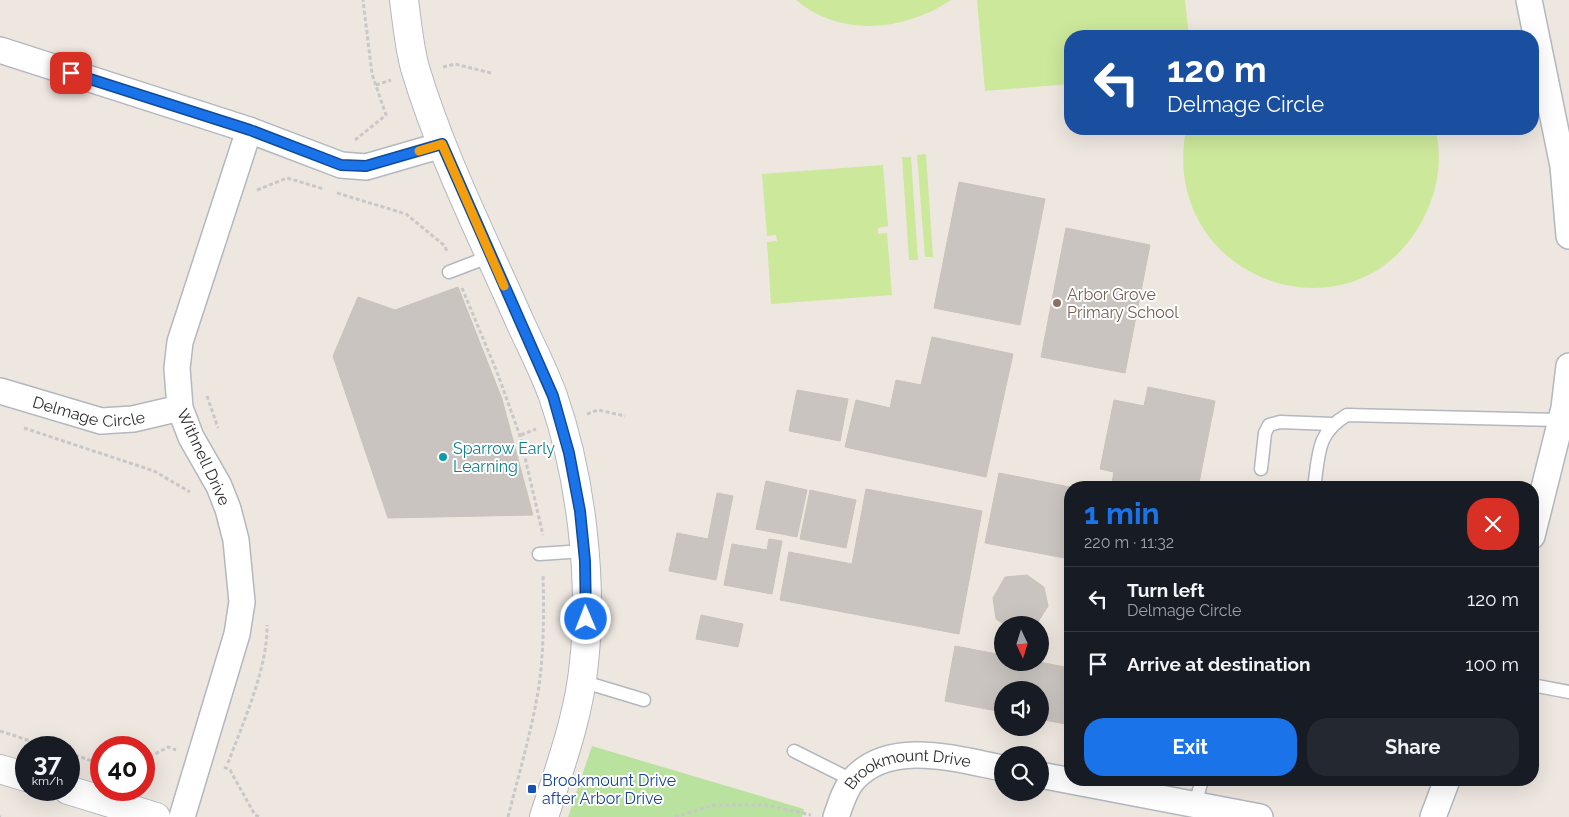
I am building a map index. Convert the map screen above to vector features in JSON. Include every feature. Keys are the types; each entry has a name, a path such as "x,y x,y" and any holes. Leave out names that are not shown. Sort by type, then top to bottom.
{"street":[{"path":"404,0 414,66 442,144 553,396 569,453 589,546 581,681 566,747 544,817"},
{"path":"1529,0 1536,30"},
{"path":"1539,45 1566,165 1569,236"},
{"path":"0,50 250,130 341,165 366,166 442,144"},
{"name":"Withnell Drive","path":"182,817 237,634 242,602 236,540 222,493 191,437 180,408 177,368 180,342 250,130"},
{"path":"1539,508 1561,420 1569,366"},
{"name":"Delmage Circle","path":"0,391 101,421 133,419 180,408"},
{"name":"Brookmount Drive","path":"824,816 852,780 876,761 906,756 944,757 994,766"},
{"path":"0,769 15,774"},
{"path":"1049,777 1064,780"},
{"path":"1098,786 1260,817"},
{"path":"1433,817 1445,786"},
{"path":"80,794 156,817"}],"lane":[{"path":"452,271 491,256"},
{"path":"1315,481 1322,440 1332,424 1347,415 1561,420"},
{"path":"1261,469 1265,433 1268,425 1280,422 1332,424"},
{"path":"541,554 589,546"},
{"path":"581,681 644,700"},
{"path":"1539,686 1569,692"},
{"path":"794,751 852,780"},
{"path":"1194,804 1200,786"}],"path":[{"path":"337,193 346,147 386,115 372,74 363,0"},
{"path":"254,191 287,178 406,214 445,246 452,271 498,372 520,436 543,535 541,554 544,629 539,685 531,729 508,817"},
{"path":"206,394 219,431"},
{"path":"18,426 154,471 189,491 197,504 222,493"},
{"path":"0,731 15,736"},
{"path":"675,817 714,805 766,805 824,816"}],"green space":[{"path":"796,0 951,0 914,18 894,24 873,26 853,25 833,20 814,12"},
{"path":"977,0 1185,0 1188,30 1064,30 1064,84 985,91"},
{"path":"1186,135 1436,135 1439,150 1438,172 1434,193 1426,213 1396,255 1357,280 1314,288 1271,281 1232,260 1202,227 1185,183"},
{"path":"926,154 933,257 925,257 917,155"},
{"path":"902,157 911,157 918,260 909,260"},
{"path":"883,165 888,226 878,228 878,234 887,233 892,295 771,304 767,242 777,241 776,235 767,236 762,174"},
{"path":"592,746 804,809 802,817 568,817"}],"building":[{"path":"959,182 1045,199 1020,325 934,308"},
{"path":"1066,228 1150,245 1125,373 1041,357"},
{"name":"Sparrow Early Learning","path":"458,287 502,399 533,515 388,518 333,356 358,297 395,310"},
{"path":"932,337 1013,354 986,477 845,447 856,400 890,408 896,380 921,385"},
{"path":"1148,387 1215,401 1199,481 1112,481 1114,472 1100,469 1114,400 1144,406"},
{"path":"797,390 848,399 840,441 789,431"},
{"path":"999,473 1064,486 1064,558 985,543"},
{"path":"766,481 807,490 797,537 756,529"},
{"path":"866,489 982,511 959,634 780,600 789,552 852,564"},
{"path":"810,490 856,500 846,548 800,539"},
{"path":"717,493 733,496 716,580 669,571 677,533 708,539"},
{"path":"769,539 782,541 772,594 724,585 732,544 767,550"},
{"path":"1027,575 1044,587 1048,606 1042,616 996,616 993,598 1005,577"},
{"path":"701,615 743,624 738,647 696,639"},
{"path":"955,646 994,653 994,671 1049,671 1049,664 1064,667 1064,724 1049,721 1049,681 994,681 994,710 945,701"}],"slow traffic":[{"path":"419,151 442,144 504,286"}],"place":[{"name":"Arbor Grove Primary School","path":"1057,303"},
{"name":"Sparrow Early Learning","path":"443,457"},
{"name":"Brookmount Drive after Arbor Drive","path":"532,789"}],"route":[{"path":"71,73 250,130 341,165 366,166 442,144 553,396 569,453 580,511 585,561 586,619"}]}
